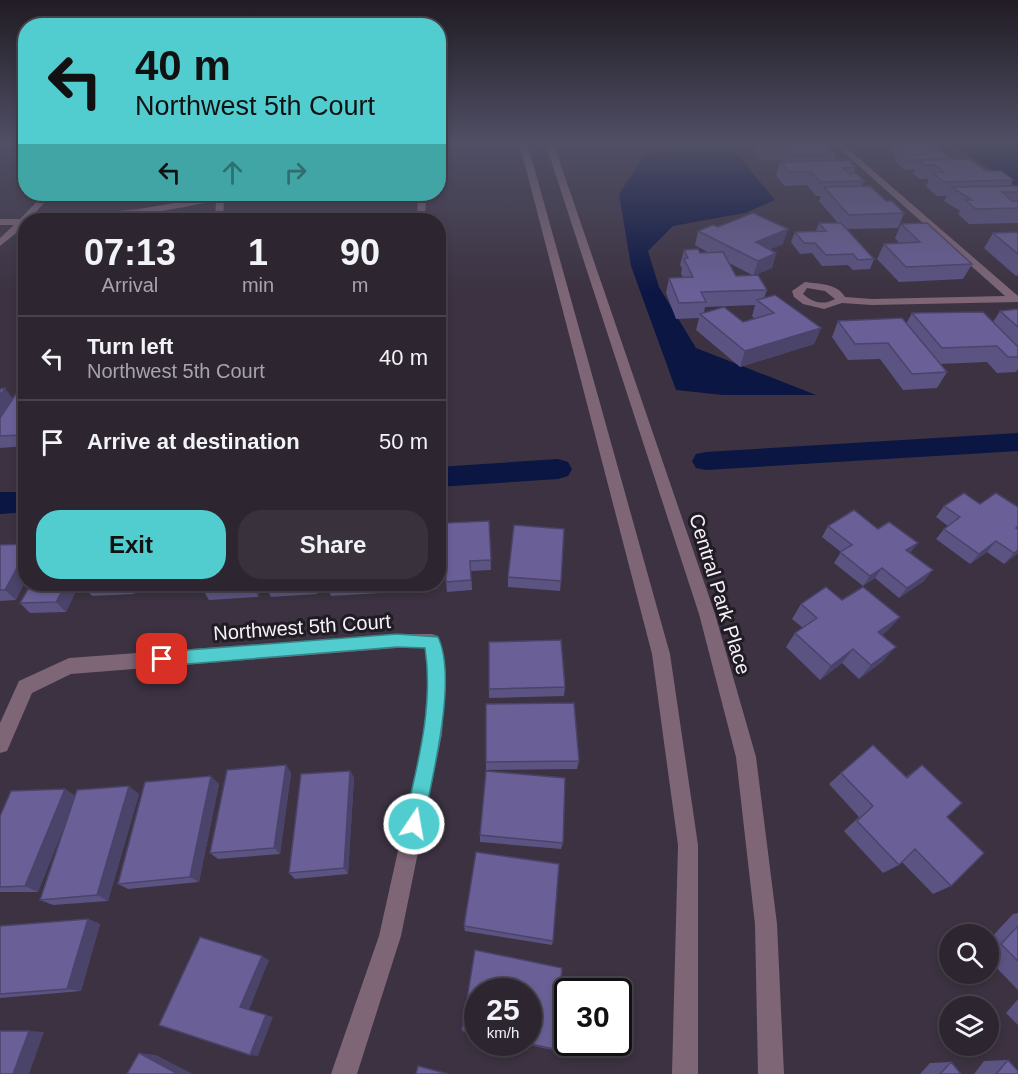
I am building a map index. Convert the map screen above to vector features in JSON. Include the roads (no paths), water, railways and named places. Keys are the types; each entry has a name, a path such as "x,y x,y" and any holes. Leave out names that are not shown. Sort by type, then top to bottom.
{"street":[{"path":"537,192 661,654 688,845 685,1074"},
{"name":"Central Park Place","path":"566,192 707,614 746,758 766,924 771,1074"},
{"path":"893,192 1016,299"},
{"path":"32,213 42,201"},
{"path":"128,213 203,201"},
{"path":"0,222 18,222"},
{"path":"0,243 18,227"},
{"path":"840,300 872,302 1016,299"},
{"name":"Northwest 5th Court","path":"0,744 26,687 69,666 397,640 432,642 437,673 433,734 390,936 344,1074"}],"waterway":[{"path":"706,461 1018,442"},
{"path":"446,476 558,469"},
{"path":"0,503 18,502"}]}
